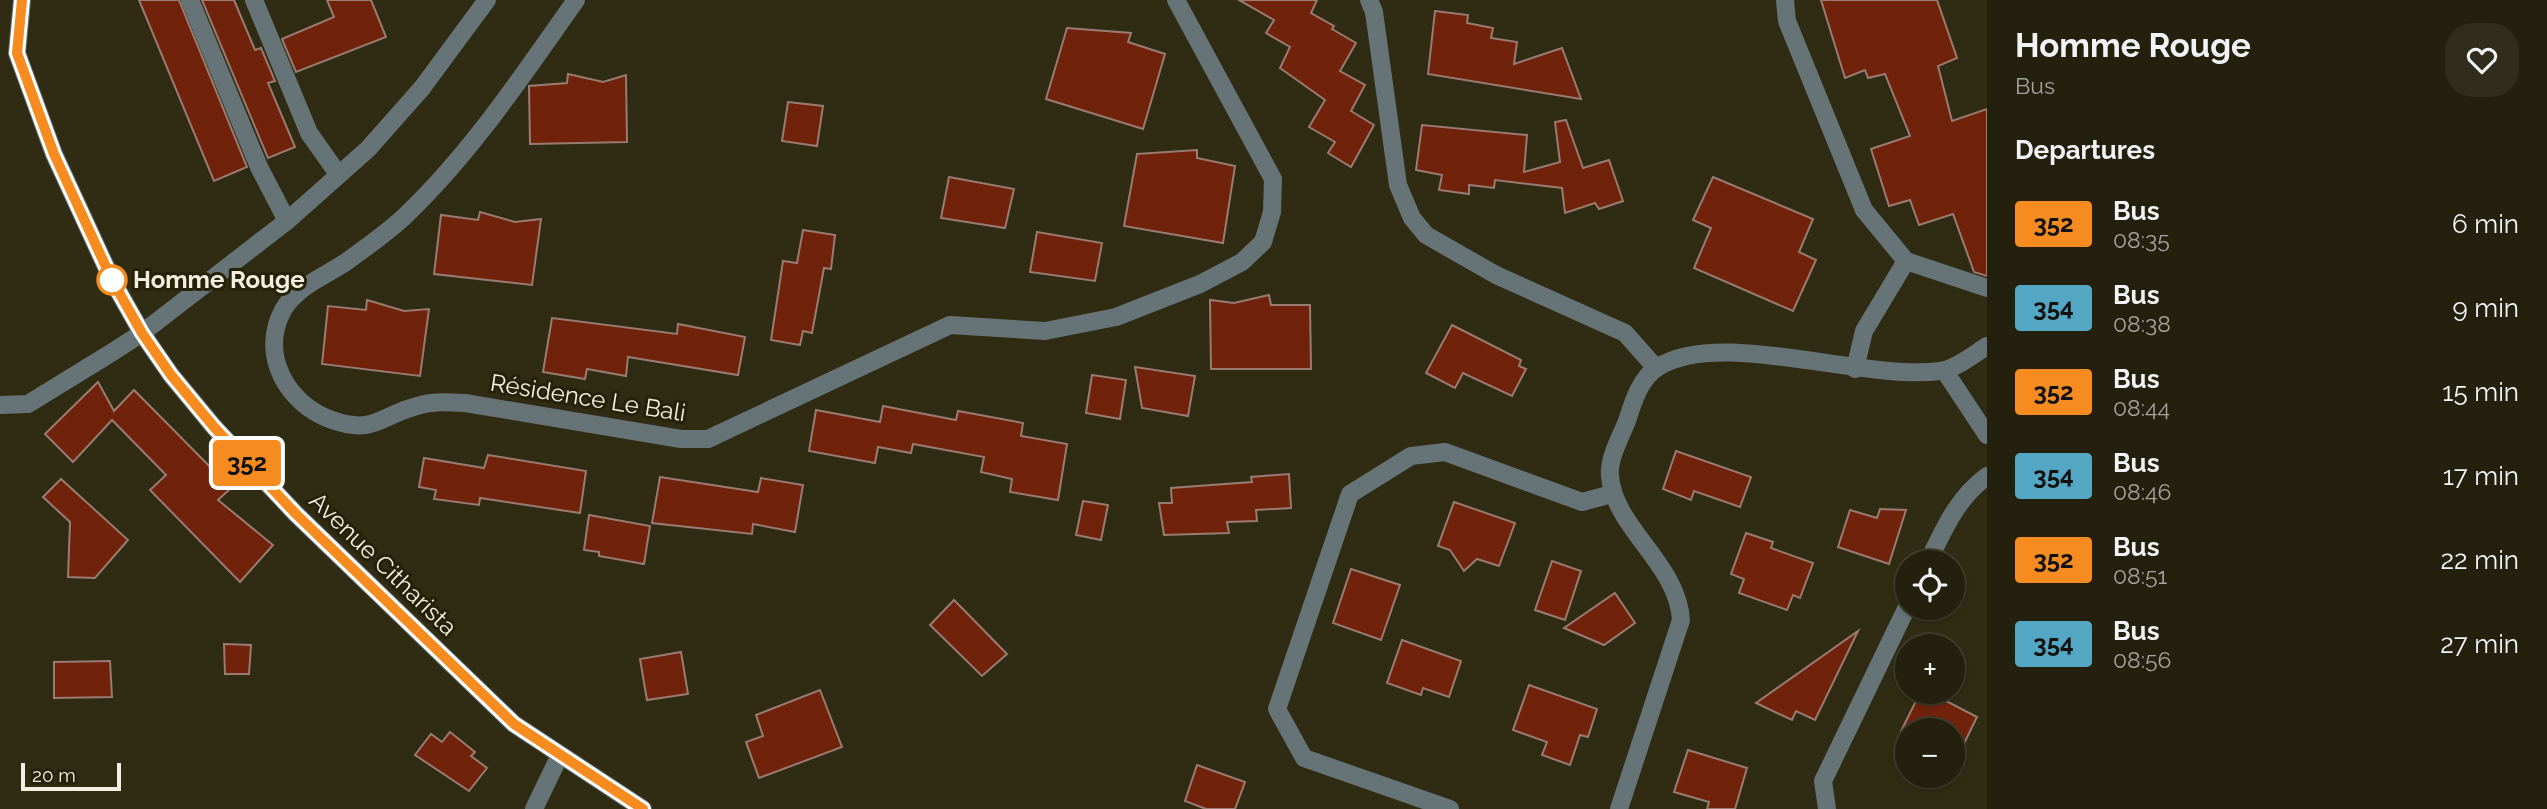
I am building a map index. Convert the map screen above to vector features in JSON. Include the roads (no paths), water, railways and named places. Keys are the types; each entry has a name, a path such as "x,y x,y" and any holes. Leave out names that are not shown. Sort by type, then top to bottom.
{"street":[{"name":"Avenue Citharista","path":"22,0 17,53 27,86 69,191 142,333 214,427 296,514 514,724 643,809"},
{"path":"190,0 259,167 286,221"},
{"path":"254,0 309,133 338,174"},
{"path":"0,405 28,404 142,333 286,221 369,149 422,88 487,0"},
{"name":"Résidence Le Bali","path":"574,1 505,103 431,189 403,218 346,261 295,294 284,309 273,349 279,371 294,398 332,420 371,427 414,406 435,402 465,403 681,439 708,439 950,325 1045,331 1116,317 1200,284 1242,262 1262,243 1272,212 1273,179 1176,0"},
{"path":"1369,0 1374,12 1398,186 1412,218 1426,235 1496,275 1625,333 1656,368"},
{"path":"1785,0 1792,34 1864,210 1906,261 1987,288"},
{"path":"1855,369 1864,331 1906,261"},
{"path":"1619,809 1681,620 1680,602 1664,570 1612,494 1609,471 1638,390 1656,368 1678,358 1703,353 1744,353 1895,373 1944,370 1987,346"},
{"path":"1944,370 1987,435"},
{"path":"1450,809 1304,758 1277,709 1350,494 1411,456 1445,452 1582,502 1612,494"},
{"path":"1934,550 1952,511 1973,486 1987,476"},
{"path":"1827,809 1824,781 1901,620"},
{"path":"534,809 560,755"}],"place":[{"name":"Homme Rouge","path":"112,280"}]}
